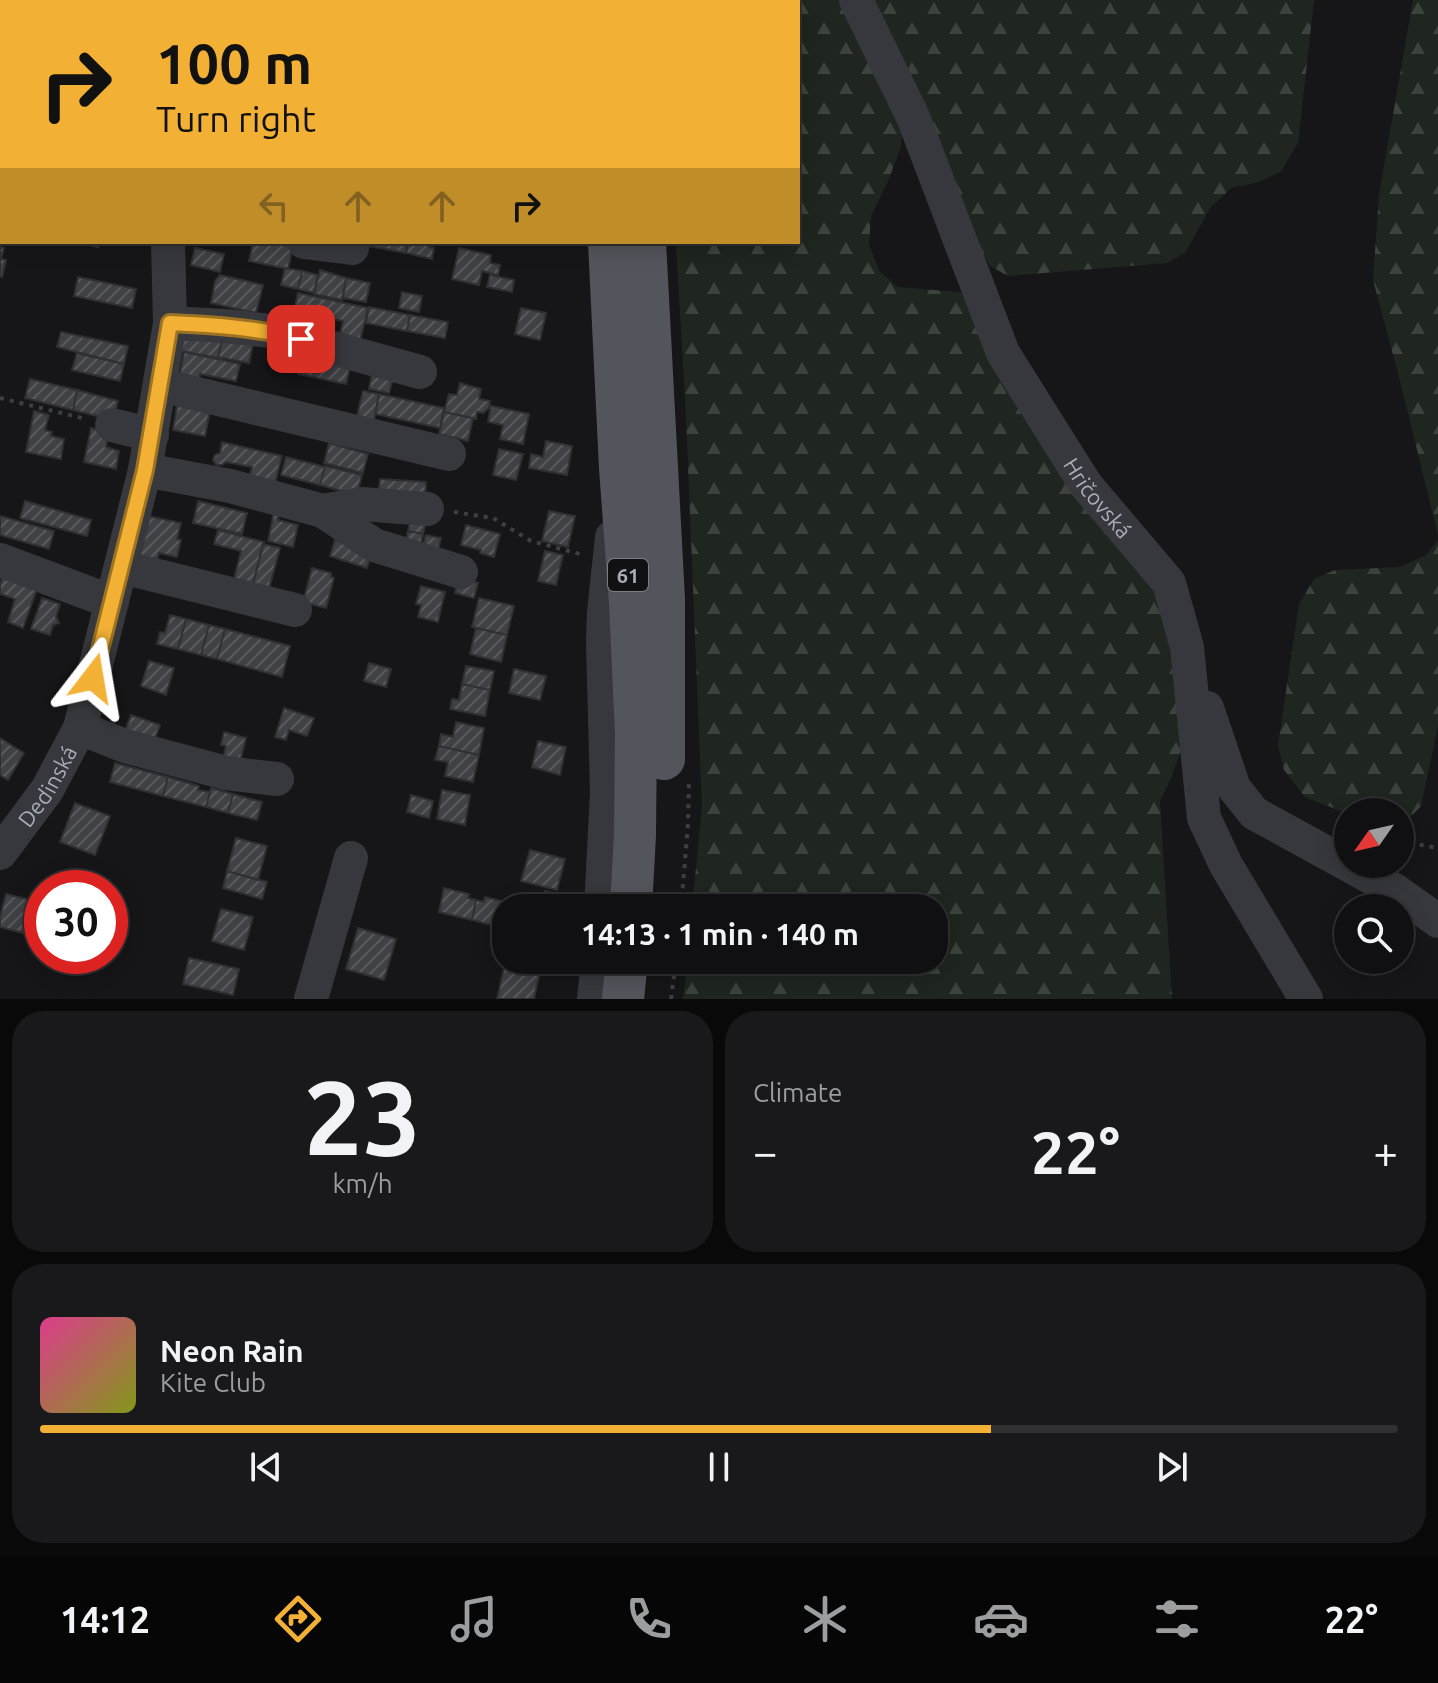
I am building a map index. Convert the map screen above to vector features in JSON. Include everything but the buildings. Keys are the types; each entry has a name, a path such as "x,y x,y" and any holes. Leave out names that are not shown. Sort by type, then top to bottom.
{"main road":[{"name":"61","path":"609,244 636,734 632,894"},
{"name":"61","path":"645,244 664,599 664,761 659,894"},
{"path":"623,999 626,974"},
{"path":"652,999 654,974"}],"street":[{"name":"Hričovská","path":"856,0 913,117 1003,353 1086,485 1169,583 1187,647 1204,818 1226,865 1306,999"},
{"name":"Dedinská","path":"0,853 47,790 80,728 152,435 170,323 168,244"},
{"path":"320,244 352,248"},
{"path":"170,323 271,331 420,372"},
{"path":"160,385 449,454"},
{"path":"112,425 152,435"},
{"path":"602,894 607,793 604,612 620,468"},
{"path":"145,470 230,486 323,511 374,545 461,572"},
{"path":"323,511 362,504 427,509"},
{"path":"0,560 112,602"},
{"path":"122,567 295,610"},
{"path":"1187,647 1234,788 1254,813 1396,891 1438,921"},
{"path":"80,728 125,746 226,773 277,779"},
{"path":"311,999 351,858"},
{"path":"594,999 597,974"}],"path":[{"path":"0,398 112,425"},
{"path":"427,509 493,518 531,541 581,554"},
{"path":"1414,844 1438,848"},
{"path":"671,999 674,974"}],"green space":[{"path":"800,0 1314,0 1298,143 1280,172 1259,182 1231,188 1210,208 1185,253 1167,263 1008,276 990,266 903,118 901,147 871,216 869,245 880,272 898,287 971,293 1156,583 1166,608 1181,750 1160,801 1172,999 683,999 686,974 948,974 948,894 693,894 702,807 676,244 800,244"},
{"path":"1413,0 1438,0 1438,535 1373,280 1379,195"},
{"path":"1438,540 1438,726 1421,806 1414,813 1414,798 1334,798 1334,808 1305,797 1284,770 1278,745 1299,604 1314,579 1335,570 1400,567 1426,555"}],"route":[{"path":"93,678 145,470 170,323 271,331 301,339"}]}
